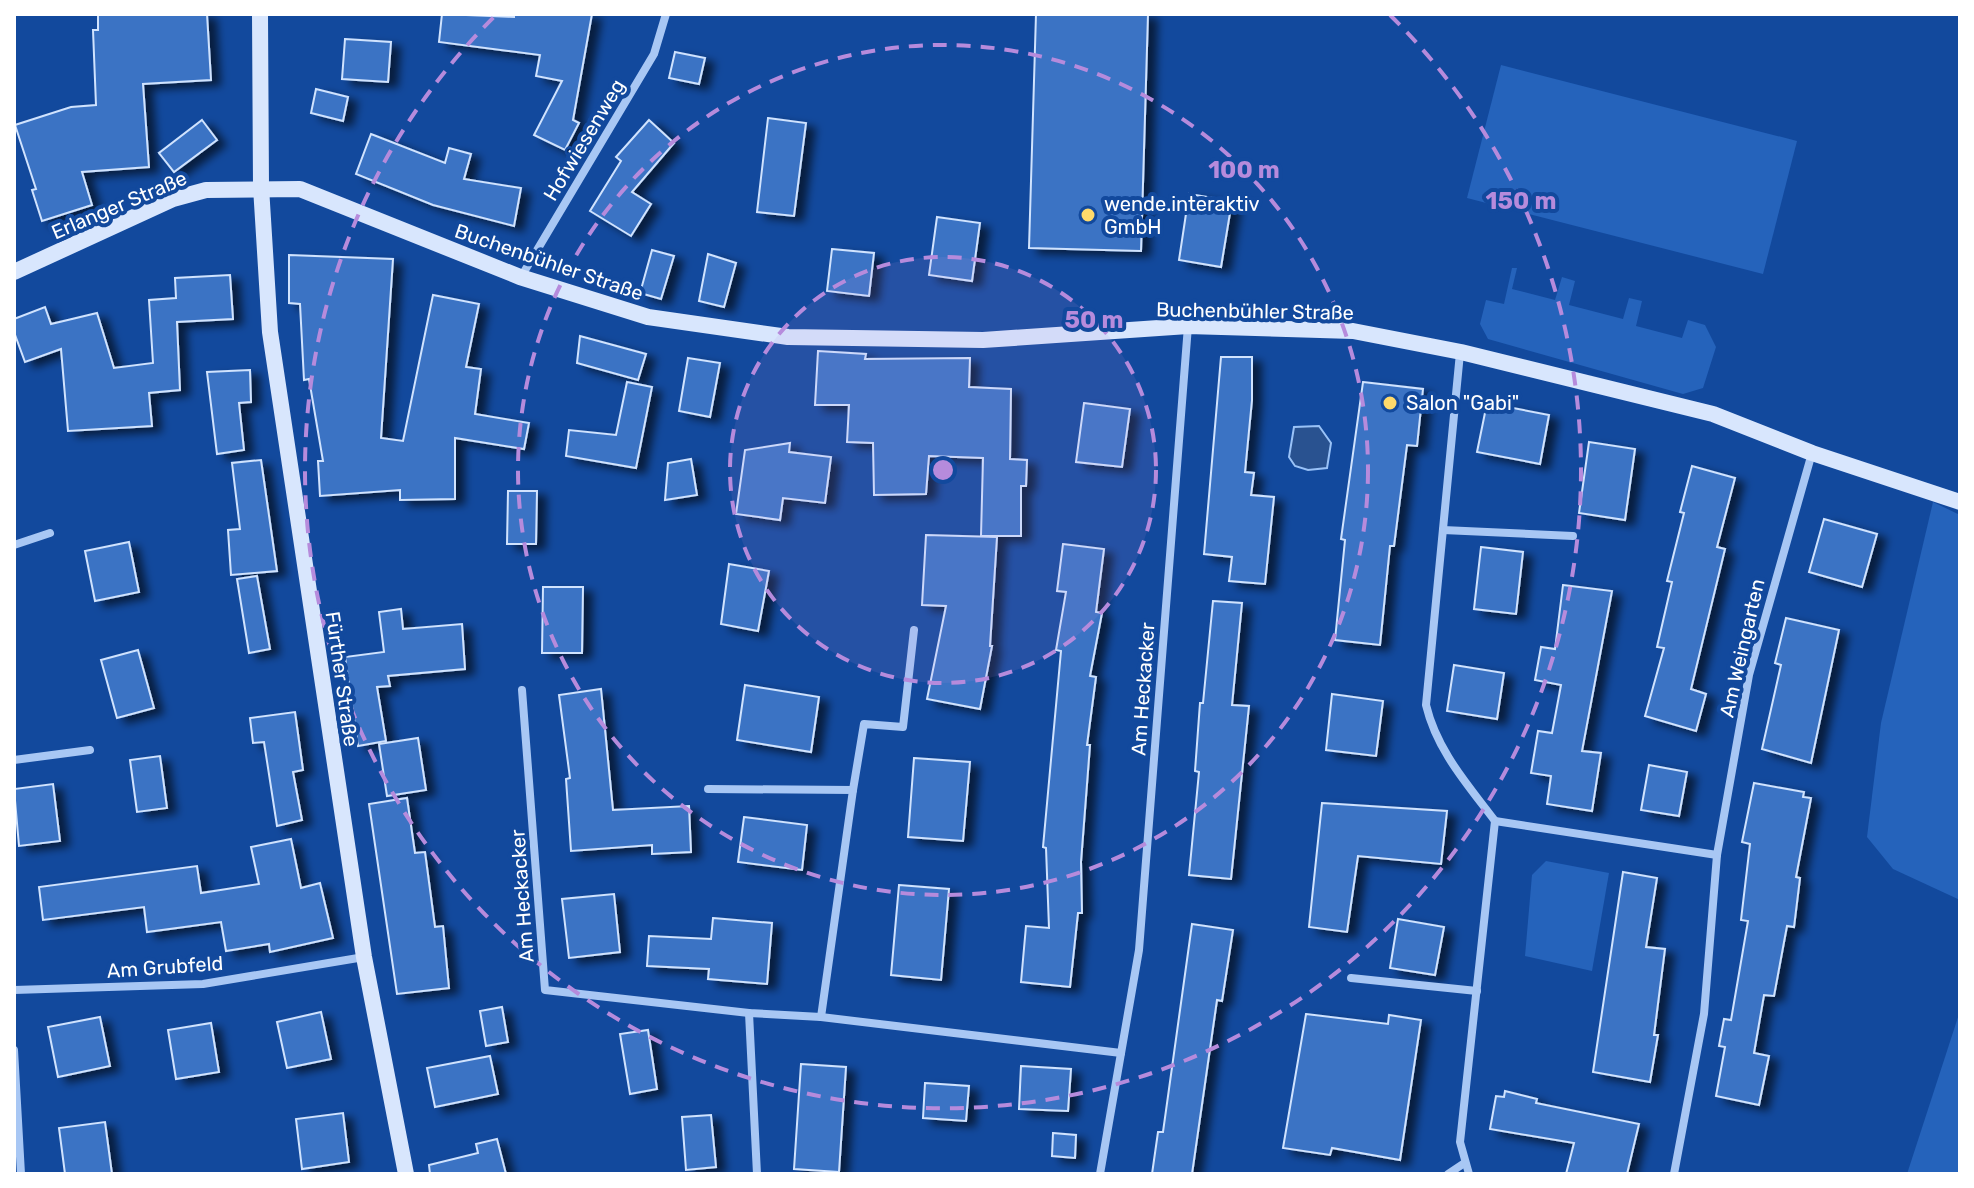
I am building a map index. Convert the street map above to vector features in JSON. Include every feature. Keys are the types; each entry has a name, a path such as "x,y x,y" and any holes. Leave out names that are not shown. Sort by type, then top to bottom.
{"street":[{"path":"260,14 261,187"},
{"name":"Hofwiesenweg","path":"520,277 654,54 666,14"},
{"name":"Erlanger Straße","path":"14,272 173,199 206,190 261,187"},
{"name":"Buchenbühler Straße","path":"261,187 300,189 520,277 648,317 788,337 983,340 1188,326 1353,331 1461,352 1713,414 1812,453 1960,502"},
{"name":"Fürther Straße","path":"261,187 270,332 364,957 406,1174"},
{"name":"Am Heckacker","path":"1100,1174 1139,950 1188,326"},
{"path":"1461,352 1426,705 1431,728 1444,753 1495,821 1460,1142 1463,1164 1469,1174"},
{"name":"Am Weingarten","path":"1674,1174 1704,1014 1717,855 1749,675 1812,453"},
{"path":"1443,530 1573,536"},
{"path":"14,545 50,533"},
{"path":"821,1017 864,724 903,727 914,630"},
{"name":"Am Heckacker","path":"522,690 545,990 749,1013 821,1017 1121,1053"},
{"path":"14,760 90,750"},
{"path":"708,789 853,790"},
{"path":"1495,821 1717,855"},
{"name":"Am Grubfeld","path":"14,990 203,984 364,957"},
{"path":"1351,978 1477,991"},
{"path":"749,1013 757,1174"},
{"path":"14,1050 21,1174"},
{"path":"1448,1174 1463,1164"}],"shaded area":[{"path":"1501,65 1797,141 1763,274 1467,198"},
{"path":"1512,268 1517,268 1512,289 1555,300 1562,277 1575,281 1569,305 1623,319 1629,298 1642,301 1636,326 1682,338 1688,320 1705,325 1716,347 1703,388 1683,394 1488,339 1480,324 1486,300 1504,304"},
{"path":"1319,426 1331,443 1327,468 1308,470 1295,466 1289,457 1294,427"},
{"path":"1933,502 1960,515 1960,900 1893,869 1867,837 1881,723"},
{"path":"1546,861 1609,873 1592,971 1525,956 1532,875"},
{"path":"1960,1011 1960,1174 1907,1174"}],"building":[{"path":"98,14 207,14 211,80 143,84 149,167 82,172 92,205 42,221 32,190 36,189 15,125 71,107 96,105 93,30 98,30"},
{"path":"442,14 514,17 514,14 592,14 573,120 579,123 565,150 534,135 562,81 536,76 540,55 439,42"},
{"path":"1036,14 1148,14 1141,251 1029,248"},
{"path":"345,39 391,42 388,82 342,79"},
{"path":"675,52 705,58 699,84 669,78"},
{"path":"316,89 348,97 343,121 311,113"},
{"path":"768,118 806,123 794,216 757,212"},
{"path":"202,120 217,140 174,172 159,153"},
{"path":"649,120 674,143 632,192 651,204 631,236 590,211 621,161 616,157"},
{"path":"371,134 445,163 449,148 471,154 464,179 521,188 514,226 433,205 356,174"},
{"path":"1189,194 1232,201 1221,267 1179,260"},
{"path":"937,217 980,223 972,281 929,275"},
{"path":"832,249 874,253 869,296 827,291"},
{"path":"652,250 674,256 661,299 640,293"},
{"path":"708,254 736,263 724,307 699,301"},
{"path":"289,255 393,259 381,438 403,441 433,295 479,304 466,367 481,369 475,414 529,423 524,449 455,438 455,499 400,500 400,490 320,496 318,461 323,461 309,379 304,380 300,304 289,303"},
{"path":"230,275 233,319 177,322 180,390 149,393 152,426 68,431 61,349 25,362 14,332 14,319 45,307 51,324 97,313 114,368 153,363 149,300 176,298 175,278"},
{"path":"580,336 646,354 638,380 577,363"},
{"path":"818,351 866,354 865,359 970,358 969,387 1011,389 1010,459 1027,460 1026,486 1021,486 1021,536 981,536 983,458 929,456 926,494 874,495 873,443 847,442 849,405 815,405"},
{"path":"1221,357 1252,357 1252,400 1245,472 1254,473 1251,495 1274,497 1265,584 1229,581 1232,557 1204,554"},
{"path":"688,358 720,363 710,417 679,411"},
{"path":"250,370 251,402 239,403 244,450 217,454 207,372"},
{"path":"627,382 652,387 636,468 566,456 569,430 616,435"},
{"path":"1363,382 1423,389 1417,446 1407,445 1394,546 1390,546 1380,645 1335,640 1345,540 1341,539"},
{"path":"1084,403 1130,409 1122,467 1076,462"},
{"path":"1487,403 1549,415 1540,464 1477,452"},
{"path":"1589,442 1635,449 1625,520 1579,513"},
{"path":"790,443 789,452 831,457 825,503 783,498 780,520 736,514 745,450"},
{"path":"691,459 697,495 665,500 668,463"},
{"path":"261,460 277,571 231,575 228,530 240,529 232,463"},
{"path":"1692,466 1735,478 1717,547 1725,549 1691,689 1706,694 1696,731 1645,716 1664,648 1657,647 1672,582 1667,581"},
{"path":"508,491 537,491 536,544 507,544"},
{"path":"1824,519 1877,534 1862,587 1809,572"},
{"path":"926,535 997,537 992,646 980,709 927,699 946,606 922,605"},
{"path":"129,542 139,592 95,601 85,551"},
{"path":"1063,544 1104,549 1096,612 1102,613 1090,676 1096,677 1087,745 1090,745 1081,862 1082,913 1078,913 1070,987 1021,982 1026,926 1049,928 1046,848 1043,847 1061,651 1056,650 1066,592 1057,591"},
{"path":"1481,547 1523,552 1516,614 1474,609"},
{"path":"729,564 769,571 758,631 721,624"},
{"path":"257,576 270,649 249,653 237,579"},
{"path":"1563,585 1612,591 1582,751 1601,753 1592,811 1547,804 1551,776 1531,773 1538,731 1552,733 1561,685 1535,680 1541,647 1555,649"},
{"path":"543,587 583,587 582,653 542,653"},
{"path":"1213,601 1242,603 1232,705 1249,706 1231,879 1189,875 1199,772 1195,771 1200,703 1203,703"},
{"path":"401,609 403,629 462,624 465,669 388,676 390,686 377,687 386,741 358,746 345,657 384,652 379,612"},
{"path":"1786,618 1839,630 1811,763 1762,749 1781,665 1775,663"},
{"path":"138,650 154,708 117,718 101,660"},
{"path":"1454,665 1504,673 1497,719 1447,711"},
{"path":"745,685 819,697 811,752 737,740"},
{"path":"601,689 613,810 689,806 691,852 652,854 652,845 571,851 566,779 570,778 559,695"},
{"path":"1332,694 1383,701 1376,756 1326,750"},
{"path":"295,712 303,770 293,772 302,820 277,826 264,742 253,743 250,718"},
{"path":"418,738 426,790 387,796 379,744"},
{"path":"160,756 167,808 137,812 130,760"},
{"path":"914,758 970,762 963,841 908,837"},
{"path":"1649,765 1687,772 1679,816 1641,810"},
{"path":"1754,783 1804,792 1803,797 1811,798 1796,877 1800,878 1794,927 1787,926 1774,996 1764,995 1754,1053 1769,1056 1759,1105 1716,1096 1725,1047 1719,1046 1724,1019 1731,1020 1748,921 1741,920 1750,844 1742,842"},
{"path":"53,784 60,841 19,846 14,789"},
{"path":"407,798 415,853 425,852 435,927 443,926 449,988 397,994 369,804"},
{"path":"1322,803 1447,811 1441,864 1358,856 1347,932 1309,927"},
{"path":"744,817 807,825 802,870 738,862"},
{"path":"291,839 301,888 320,883 333,938 270,952 269,944 226,951 221,922 147,932 144,907 43,920 39,887 197,866 201,893 259,884 251,847"},
{"path":"1623,872 1657,878 1646,947 1665,949 1654,1035 1658,1035 1650,1082 1593,1072"},
{"path":"899,885 949,889 941,980 891,975"},
{"path":"614,894 620,952 569,958 562,899"},
{"path":"713,918 772,923 767,984 708,979 709,969 647,966 649,936 711,939"},
{"path":"1398,919 1444,927 1435,975 1390,968"},
{"path":"1192,924 1233,930 1222,1001 1217,1000 1192,1174 1152,1174 1158,1132 1163,1132"},
{"path":"502,1007 508,1042 486,1046 480,1011"},
{"path":"321,1012 331,1059 287,1068 277,1022"},
{"path":"1306,1014 1388,1024 1389,1015 1421,1020 1400,1160 1332,1148 1330,1155 1283,1148"},
{"path":"100,1017 110,1066 58,1077 48,1027"},
{"path":"211,1023 219,1072 176,1079 168,1030"},
{"path":"648,1030 657,1089 630,1094 620,1034"},
{"path":"490,1056 498,1094 435,1107 427,1068"},
{"path":"801,1064 846,1067 839,1172 794,1169"},
{"path":"1021,1066 1071,1069 1068,1111 1019,1109"},
{"path":"925,1083 969,1086 966,1121 923,1118"},
{"path":"1505,1091 1537,1099 1536,1103 1639,1124 1627,1174 1566,1174 1574,1143 1490,1129 1496,1096 1504,1097"},
{"path":"343,1113 349,1162 302,1169 296,1119"},
{"path":"711,1115 716,1167 686,1170 682,1117"},
{"path":"105,1122 112,1174 65,1174 59,1128"},
{"path":"1053,1133 1076,1135 1075,1158 1052,1156"},
{"path":"497,1139 506,1174 430,1174 429,1165 478,1153 476,1144"}],"place":[{"name":"wende.interaktiv GmbH","path":"1088,215"},
{"name":"Salon \"Gabi\"","path":"1390,403"}]}
